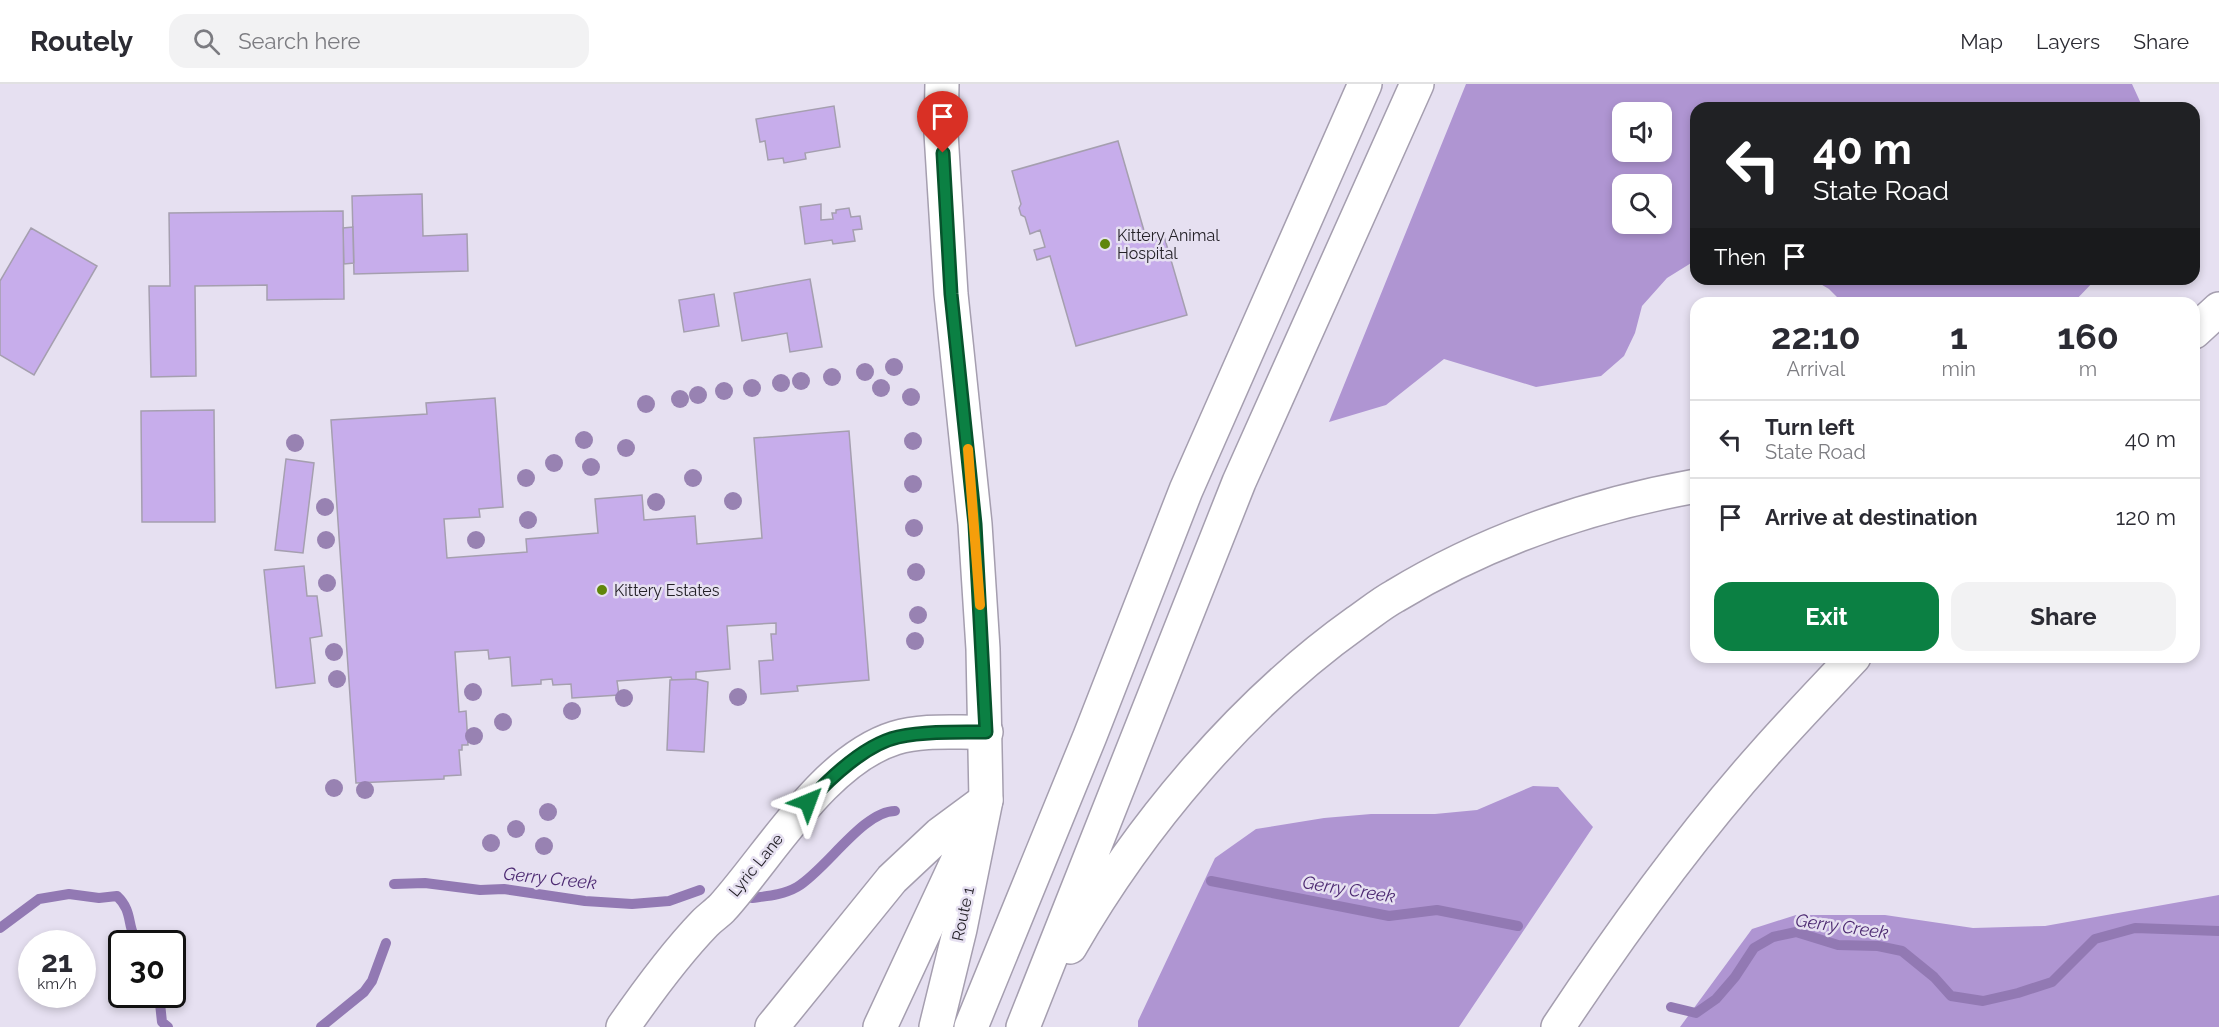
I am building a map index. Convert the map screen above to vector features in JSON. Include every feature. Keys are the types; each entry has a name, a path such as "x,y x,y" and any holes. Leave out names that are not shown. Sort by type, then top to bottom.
{"main road":[{"path":"880,1027 986,800 986,732 975,524 951,294 941,133 942,84"},
{"path":"971,1027 1090,736 1186,490 1365,84"},
{"path":"1024,1027 1239,482 1417,84"},
{"path":"2200,326 2219,309"},
{"path":"2200,338 2219,327"},
{"path":"1024,1027 1087,918 1129,857 1191,776 1273,691 1329,642 1394,596 1480,552 1552,522 1653,494 1690,487"},
{"path":"1558,1027 1646,900 1703,828 1763,755 1848,663"},
{"name":"Lyric Lane","path":"623,1027 687,944 721,908 822,786 853,761 879,745 896,738 925,733 986,732"},
{"path":"772,1027 892,879 940,834 986,800"},
{"name":"Route 1","path":"936,1027 960,929 986,800"}],"shaded area":[{"path":"1466,84 2132,84 2140,102 1690,102 1690,264 1667,278 1642,306 1635,333 1624,356 1601,376 1536,387 1444,359 1386,405 1329,422"},
{"path":"1822,285 2090,285 2079,297 1837,297"},
{"path":"1533,786 1558,787 1593,827 1459,1027 1138,1027 1138,1021 1215,858 1256,829 1324,818 1371,814 1435,814 1477,810"},
{"path":"2219,895 2219,1027 1680,1027 1752,929 1796,915 1885,915 1973,928 2045,926"}],"building":[{"path":"834,106 840,147 805,153 806,159 784,163 783,158 768,160 765,141 760,142 756,119"},
{"name":"Kittery Animal Hospital","path":"1118,141 1147,241 1164,236 1187,315 1076,346 1050,256 1037,260 1034,250 1045,247 1040,230 1030,234 1025,217 1021,215 1019,208 1021,204 1012,171"},
{"path":"422,194 423,236 467,234 468,271 354,274 352,196"},
{"path":"821,204 821,220 833,219 832,213 836,213 836,210 849,208 851,217 860,216 862,229 853,230 855,241 833,244 832,240 805,244 800,207"},
{"path":"343,211 344,299 267,300 267,285 195,286 196,376 151,377 149,286 170,286 169,213"},
{"path":"353,227 354,263 344,264 343,228"},
{"path":"31,228 97,266 34,375 0,355 0,281"},
{"path":"810,279 822,347 790,352 787,333 742,341 734,293"},
{"path":"714,294 719,326 684,332 679,300"},
{"name":"Kittery Estates","path":"495,398 503,507 479,509 480,517 444,519 447,558 527,552 526,539 598,533 595,499 642,495 644,520 695,516 697,544 762,538 754,438 849,431 869,680 797,686 798,691 761,694 759,661 773,660 771,634 776,634 776,623 727,626 730,669 696,672 696,679 672,680 671,677 617,681 619,695 572,698 571,684 553,685 552,679 541,680 541,684 512,686 510,657 489,659 488,650 455,652 459,712 466,711 468,745 462,745 462,750 459,750 461,775 444,776 444,779 356,783 331,420 427,414 426,403"},
{"path":"214,410 215,522 142,522 141,411"},
{"path":"286,459 314,463 303,553 275,550"},
{"path":"304,566 307,596 317,596 322,636 310,638 315,683 276,688 264,570"},
{"path":"696,679 708,682 704,752 667,750 670,680"}],"waterway":[{"name":"Gerry Creek","path":"752,898 769,896 797,887 870,820 895,811"},
{"name":"Gerry Creek","path":"1211,881 1389,916 1437,910 1518,926"},
{"name":"Gerry Creek","path":"394,884 425,883 480,890 504,889 585,901 632,904 669,901 700,890"},
{"name":"Gerry Creek","path":"0,928 39,899 69,894 99,898 117,896 123,902 132,930"},
{"name":"Gerry Creek","path":"1671,1007 1696,1013 1716,999 1735,977 1754,948 1773,937 1796,932 1838,945 1878,946 1902,951 1934,977 1951,996 1983,1001 2052,982 2095,939 2135,928 2219,931"},
{"name":"Gerry Creek","path":"321,1027 364,992 372,981 386,943"},
{"name":"Gerry Creek","path":"160,1008 162,1022 168,1027"}],"slow traffic":[{"path":"968,449 980,605"}],"place":[{"name":"Kittery Animal Hospital","path":"1105,244"},
{"name":"Kittery Estates","path":"602,590"}],"route":[{"path":"808,802 822,786 853,761 879,745 896,738 925,733 986,732 975,524 951,294 943,153"}]}
